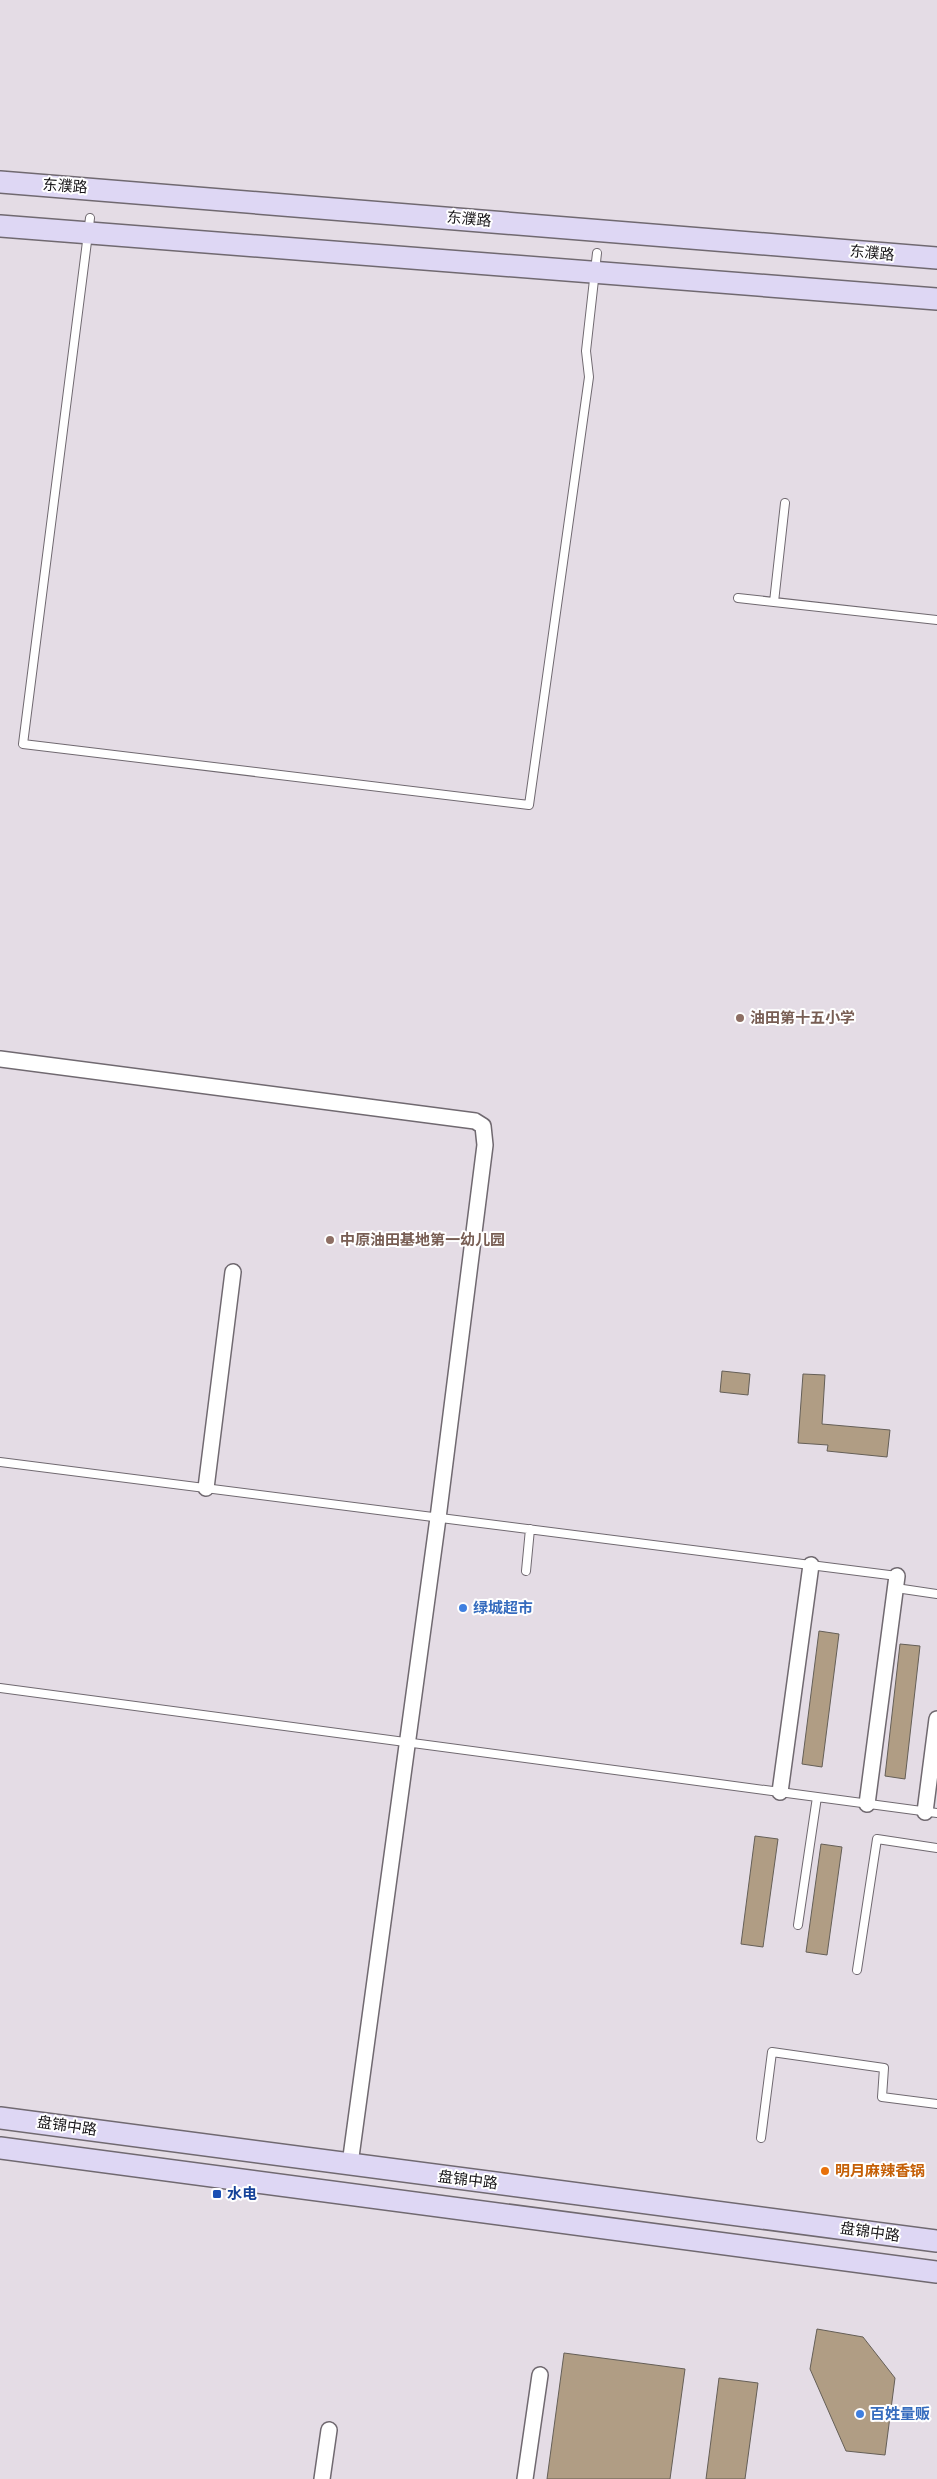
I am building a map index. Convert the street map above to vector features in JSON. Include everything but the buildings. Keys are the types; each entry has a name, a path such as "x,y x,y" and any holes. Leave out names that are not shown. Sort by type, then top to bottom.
{"main road":[{"name":"东濮路","path":"0,182 937,258"},
{"path":"0,226 89,225 937,299"},
{"name":"盘锦中路","path":"0,2118 937,2241"},
{"name":"盘锦中路","path":"0,2148 937,2272"}],"street":[{"path":"0,1059 475,1121 482,1126 485,1145 438,1518 350,2164"},
{"path":"206,1488 233,1272"},
{"path":"780,1792 811,1565"},
{"path":"867,1804 897,1582"},
{"path":"931,1812 937,1719"},
{"path":"525,2479 540,2375"},
{"path":"322,2479 329,2430"}],"lane":[{"path":"89,225 23,744 529,805 589,377 586,350 597,254"},
{"path":"774,602 785,503"},
{"path":"738,598 937,620"},
{"path":"0,1462 811,1565 897,1582 937,1594"},
{"path":"526,1571 530,1529"},
{"path":"0,1688 931,1812"},
{"path":"798,1925 817,1797"},
{"path":"857,1970 876,1839 937,1848"},
{"path":"761,2138 772,2052 884,2068 882,2097 937,2104"}],"place":[{"name":"油田第十五小学","path":"740,1018"},
{"name":"中原油田基地第一幼儿园","path":"330,1240"},
{"name":"绿城超市","path":"463,1608"},
{"name":"明月麻辣香锅","path":"825,2171"},
{"name":"水电","path":"217,2194"},
{"name":"百姓量贩","path":"860,2414"}]}
